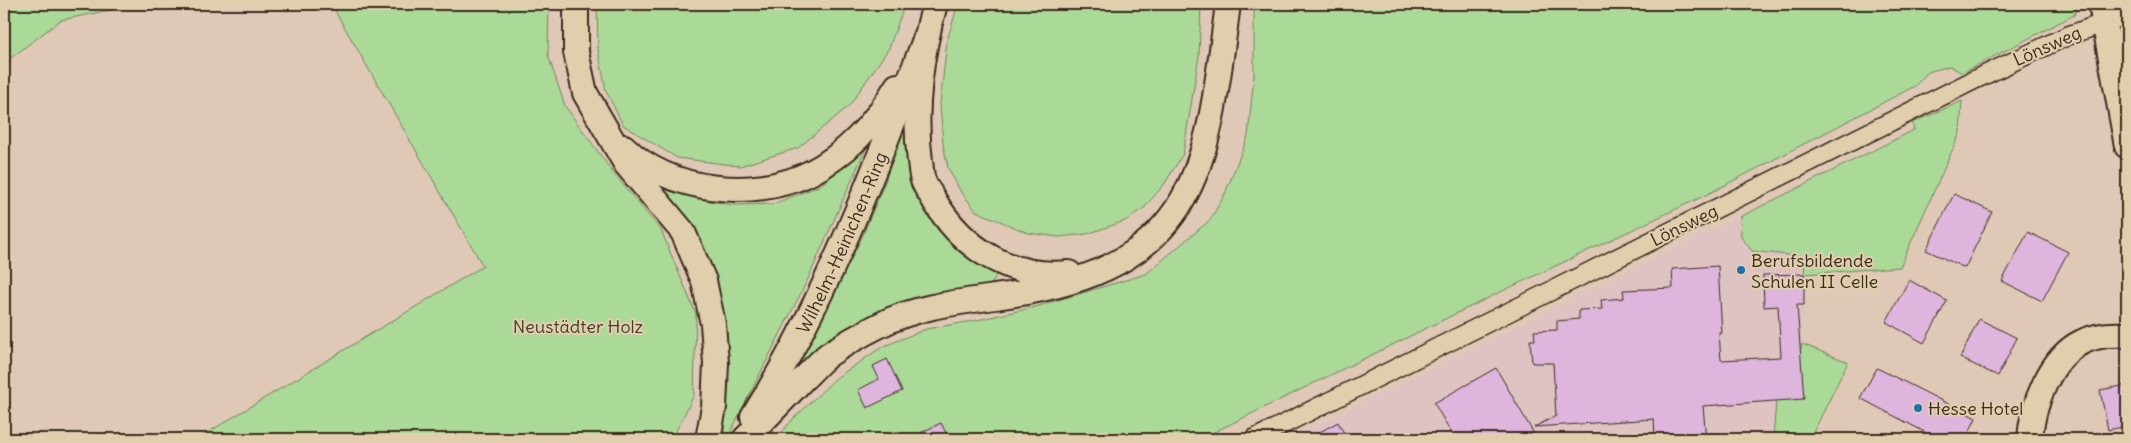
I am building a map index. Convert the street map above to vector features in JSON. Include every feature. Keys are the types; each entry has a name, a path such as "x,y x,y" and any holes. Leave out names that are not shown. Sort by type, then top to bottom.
{"main road":[{"path":"576,4 576,52 585,93 626,164 683,232 704,281 713,324 716,363 714,407 708,439"},
{"path":"935,4 926,37 919,98 917,141 923,180 947,220 969,244 988,256 1007,265 1031,272 1053,275 1077,272 1122,261"},
{"path":"745,439 826,356 881,324 923,310 1029,292 1075,281 1122,261 1141,249 1164,228 1181,204 1196,173 1214,108 1228,4"},
{"path":"2110,12 2127,72"},
{"path":"2110,12 2126,133"},
{"path":"603,126 630,153 659,172 693,185 732,189 769,186 809,174 837,156 865,132 891,98 926,37"},
{"name":"Wilhelm-Heinichen-Ring","path":"738,439 773,384 825,285 876,168 926,37"},
{"path":"2030,439 2031,420 2039,396 2060,358 2082,342 2113,334 2127,334"}],"street":[{"name":"Lönsweg","path":"1254,439 1982,76 2067,36 2110,12"}],"shaded area":[{"name":"Berufsbildende Schulen II Celle","path":"1962,101 1960,133 1900,267 1804,274 1802,344 1848,362 1810,439 1288,439 1914,130 1912,123"}],"green space":[{"path":"4,4 141,4 61,20 4,63"},
{"name":"Neustädter Holz","path":"331,4 549,4 548,55 565,106 614,174 661,230 696,314 694,395 672,439 197,439 483,266"},
{"path":"597,4 905,4 889,48 849,106 798,148 740,166 677,158 623,125 606,91 598,49"},
{"path":"958,4 1201,4 1199,56 1183,154 1165,183 1145,207 1125,221 1087,234 1058,237 1028,233 976,211 961,192 948,168 943,144 940,104 947,41"},
{"path":"1254,4 2079,4 2074,15 1962,73 1950,66 1928,72 1915,86 1710,193 1492,296 1200,439 776,439 793,419 836,378 882,347 926,329 1035,307 1146,274 1210,220 1224,196 1248,136 1254,75"},
{"path":"1962,101 1960,133 1900,267 1804,274 1805,257 1752,251 1741,237 1740,217 1914,130 1912,123"},
{"path":"909,110 909,160 999,269 989,290 947,298 785,385 862,237 886,179"},
{"path":"865,150 807,281 727,439 724,437 726,358 646,172 695,198 732,205 773,204 819,186"},
{"path":"1802,344 1848,362 1810,439 1773,439 1776,401 1800,353"}],"building":[{"path":"1954,194 1992,212 1965,268 1926,250"},
{"path":"2028,232 2068,252 2042,301 2002,281"},
{"path":"1718,266 1722,333 1719,333 1721,360 1781,357 1778,306 1764,307 1763,275 1804,274 1804,305 1797,305 1804,399 1703,406 1706,439 1655,439 1654,419 1534,427 1556,416 1553,363 1532,363 1530,340 1535,340 1534,331 1557,330 1557,321 1579,319 1579,310 1602,309 1601,300 1624,298 1623,290 1673,288 1672,269"},
{"path":"1909,280 1947,301 1924,343 1886,322"},
{"path":"1979,319 2017,338 1998,376 1960,358"},
{"path":"887,359 902,391 867,408 858,390 879,379 873,366"},
{"path":"1496,368 1537,439 1455,439 1434,403"},
{"name":"Hesse Hotel","path":"1877,368 1976,418 1966,439 1938,439 1860,398"},
{"path":"2127,385 2127,426 2108,430 2100,390"},
{"path":"1338,422 1347,439 1307,439"},
{"path":"941,423 949,439 908,439"}],"place":[{"name":"Berufsbildende Schulen II Celle","path":"1741,270"},
{"name":"Hesse Hotel","path":"1918,408"}]}
